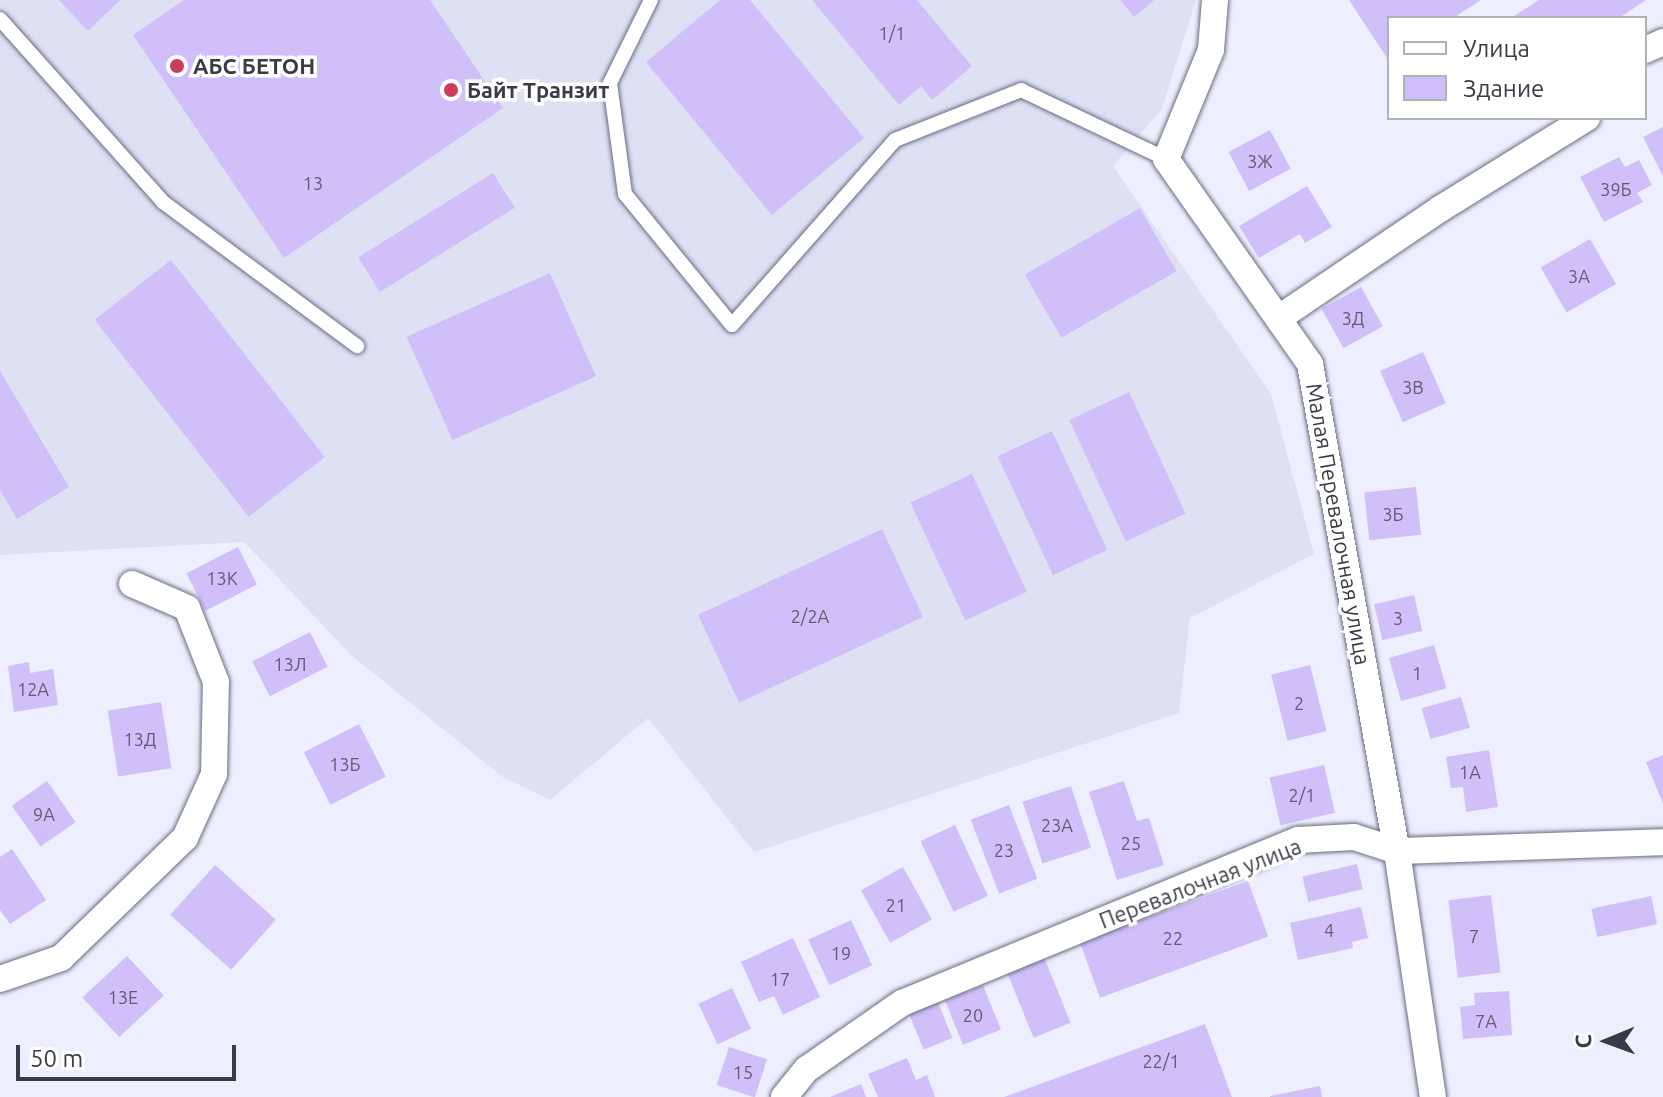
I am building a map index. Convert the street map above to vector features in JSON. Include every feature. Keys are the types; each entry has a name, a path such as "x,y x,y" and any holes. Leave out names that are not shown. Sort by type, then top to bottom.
{"street":[{"path":"1166,159 1211,50 1215,0"},
{"path":"1279,318 1440,209 1584,120"},
{"name":"Малая Перевалочная улица","path":"1166,159 1310,364 1397,851 1433,1097"},
{"path":"0,979 61,958 185,838 214,774 216,682 187,608 132,584"},
{"name":"Перевалочная улица","path":"784,1097 807,1069 902,1003 1298,840 1354,837 1397,851 1663,842"}],"lane":[{"path":"651,0 610,83 625,194 732,325 895,140 1021,90 1166,159"},
{"path":"0,19 163,202 357,346"}],"shaded area":[{"path":"0,0 1196,0 1162,109 1113,166 1271,394 1314,554 1190,618 1179,713 754,852 648,718 550,800 501,776 351,655 244,542 0,555"}],"building":[{"path":"59,0 120,0 88,31"},
{"path":"184,0 430,0 503,108 284,258 133,35"},
{"path":"720,0 750,0 864,138 772,215 646,62"},
{"path":"812,0 917,0 972,66 932,100 921,86 899,105"},
{"path":"1120,0 1154,0 1134,17"},
{"path":"1349,0 1481,0 1456,16 1387,16 1387,58"},
{"path":"1539,0 1646,0 1622,16 1514,16"},
{"path":"1663,127 1663,176 1643,137"},
{"path":"1270,130 1291,169 1249,191 1229,152"},
{"path":"1619,157 1625,167 1639,160 1652,185 1637,193 1643,202 1604,222 1580,177"},
{"path":"493,173 515,208 380,292 358,257"},
{"path":"1307,186 1332,227 1305,243 1300,234 1259,258 1239,226"},
{"path":"1140,208 1176,271 1061,338 1025,275"},
{"path":"1590,239 1616,284 1567,313 1541,268"},
{"path":"171,260 325,457 248,517 95,320"},
{"path":"550,273 596,376 453,440 407,337"},
{"path":"1361,287 1383,326 1343,348 1322,309"},
{"path":"1423,352 1446,403 1403,422 1380,371"},
{"path":"0,371 69,487 17,519 0,490"},
{"path":"1129,392 1186,513 1126,541 1069,420"},
{"path":"1052,431 1107,550 1053,575 998,456"},
{"path":"972,474 1027,592 965,621 910,503"},
{"path":"1416,487 1421,535 1369,540 1364,492"},
{"path":"882,529 923,617 739,703 698,615"},
{"path":"238,547 257,584 205,611 186,573"},
{"path":"1414,595 1422,631 1382,640 1374,604"},
{"path":"310,632 328,667 270,696 252,662"},
{"path":"1434,645 1446,688 1401,701 1389,658"},
{"path":"29,662 30,673 53,669 58,705 14,712 8,666"},
{"path":"1310,665 1326,731 1288,741 1271,675"},
{"path":"1461,697 1470,728 1430,739 1422,708"},
{"path":"161,702 171,768 118,777 108,710"},
{"path":"359,724 386,777 331,805 304,752"},
{"path":"1489,750 1498,807 1466,812 1463,787 1451,788 1446,757"},
{"path":"1663,755 1663,804 1646,762"},
{"path":"1324,765 1335,813 1280,825 1269,778"},
{"path":"47,781 76,822 40,847 12,806"},
{"path":"1124,781 1137,821 1149,818 1164,865 1117,880 1089,792"},
{"path":"1071,786 1091,848 1043,864 1022,802"},
{"path":"1009,805 1037,879 999,893 971,820"},
{"path":"955,825 988,896 954,912 921,841"},
{"path":"12,849 46,900 10,924 0,910 0,857"},
{"path":"1357,864 1363,889 1308,902 1302,877"},
{"path":"215,865 276,920 231,970 170,915"},
{"path":"903,867 932,919 890,943 861,890"},
{"path":"1248,881 1268,936 1100,998 1080,942"},
{"path":"1491,895 1501,972 1458,978 1448,900"},
{"path":"1651,896 1657,924 1597,937 1591,909"},
{"path":"1361,907 1368,938 1352,942 1353,948 1298,960 1290,923"},
{"path":"851,920 872,965 830,985 808,940"},
{"path":"793,938 820,997 783,1015 774,996 759,1002 741,962"},
{"path":"127,956 164,995 119,1037 82,998"},
{"path":"1044,957 1071,1023 1034,1038 1007,972"},
{"path":"983,985 1001,1030 963,1045 945,1000"},
{"path":"732,988 751,1029 717,1044 698,1004"},
{"path":"1509,991 1512,1035 1463,1039 1460,1007 1475,1005 1474,993"},
{"path":"937,1000 952,1038 924,1050 908,1012"},
{"path":"1205,1024 1232,1097 1004,1097"},
{"path":"729,1047 767,1059 755,1097 717,1085"},
{"path":"907,1058 916,1080 927,1075 935,1097 878,1097 868,1074"},
{"path":"861,1084 866,1097 830,1097"},
{"path":"1320,1086 1322,1097 1270,1097 1270,1096"}],"place":[{"name":"АБС БЕТОН","path":"177,66"},
{"name":"Байт Транзит","path":"451,90"}]}
